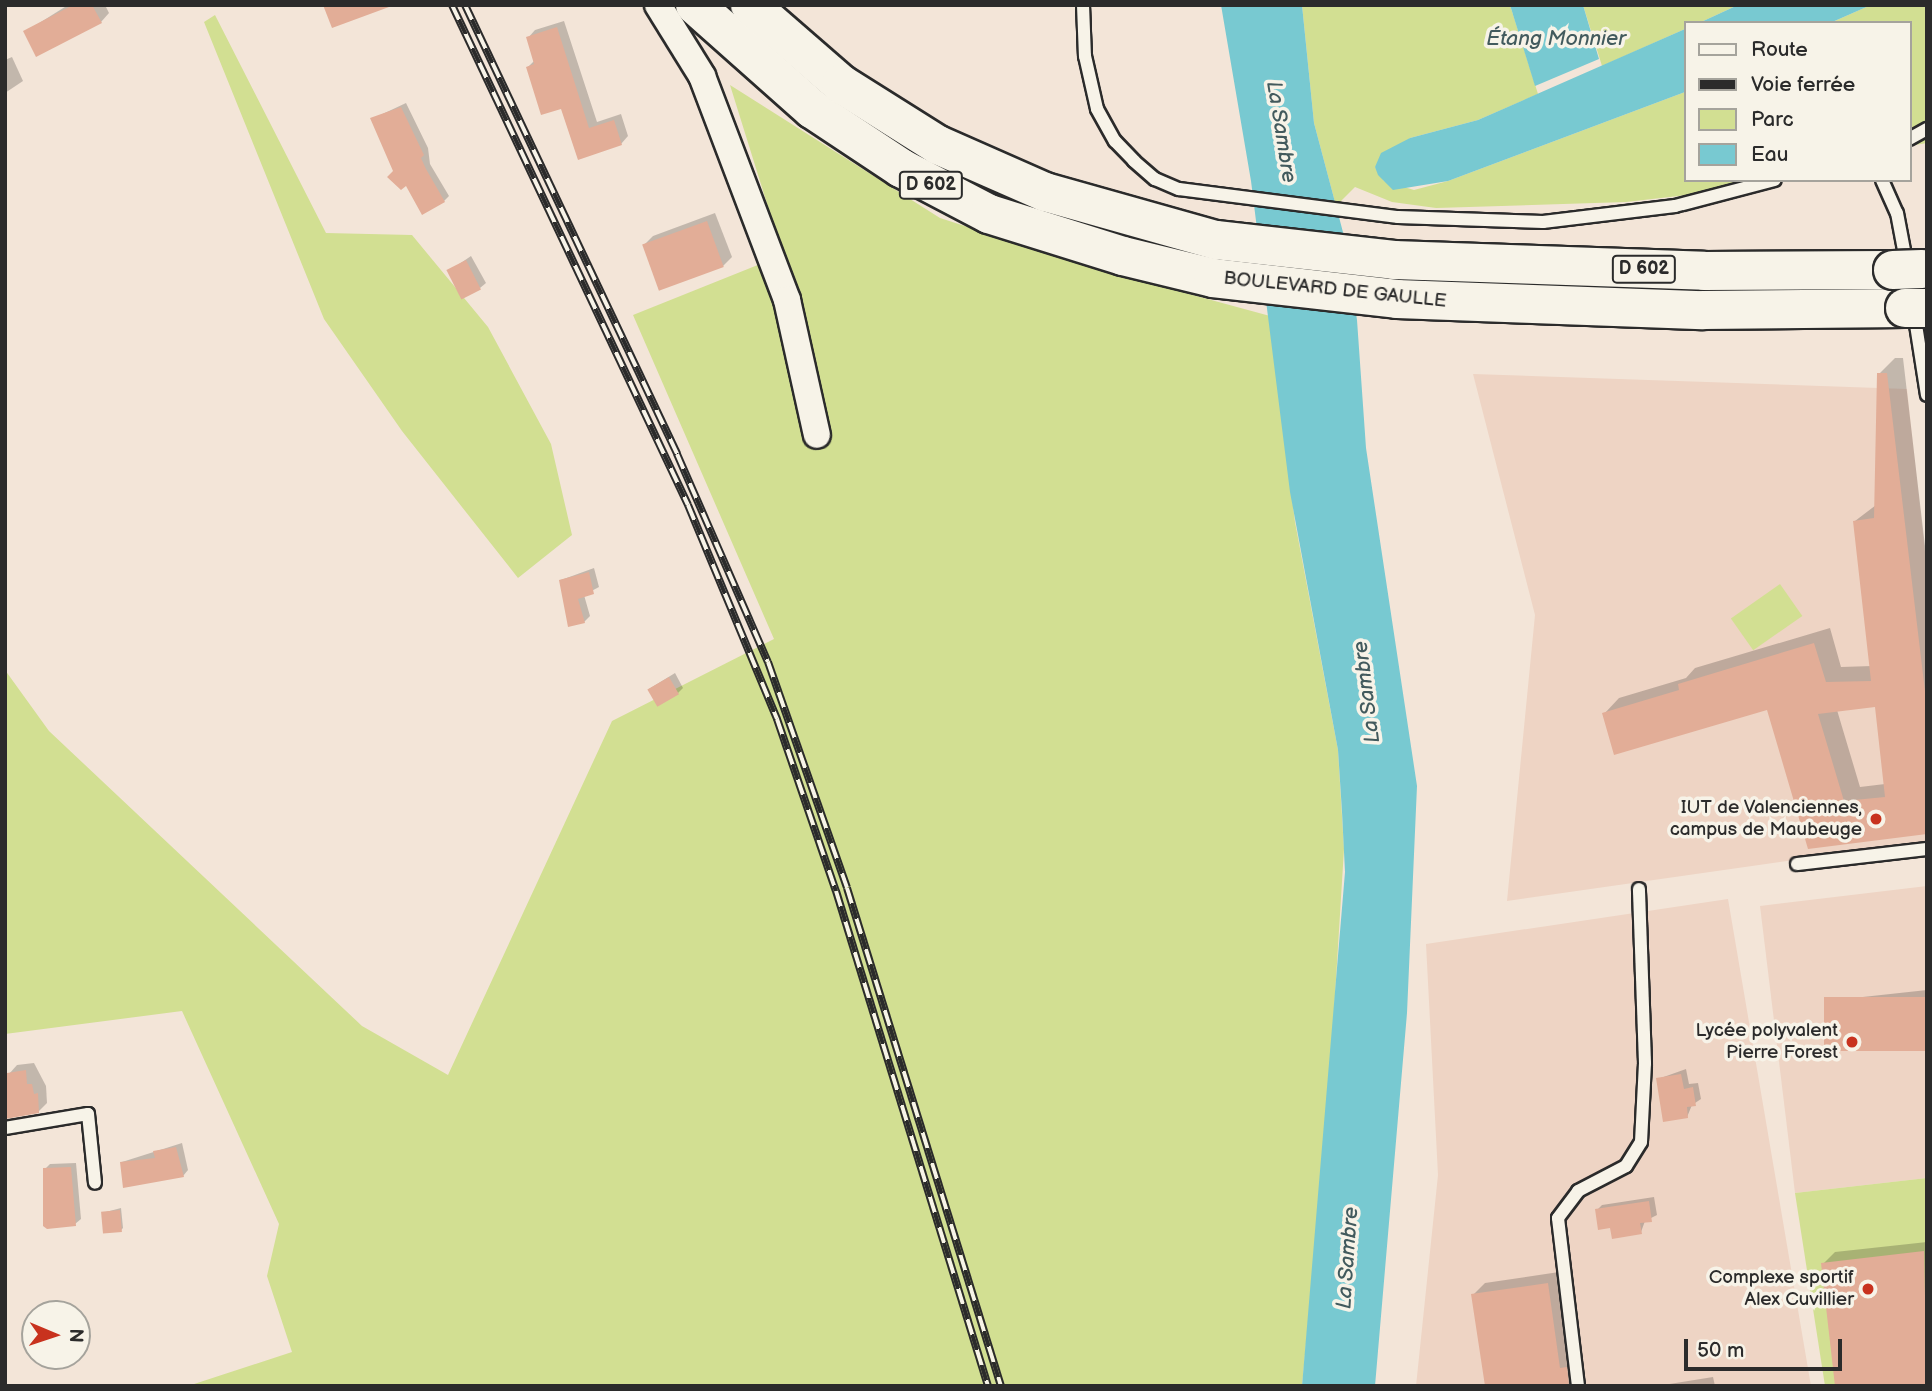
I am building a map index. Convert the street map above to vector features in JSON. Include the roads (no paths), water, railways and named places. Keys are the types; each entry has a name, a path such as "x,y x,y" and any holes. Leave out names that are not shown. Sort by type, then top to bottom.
{"main road":[{"name":"BOULEVARD DE GAULLE","path":"695,5 811,109 862,145 944,192 1034,229 1213,278 1397,299 1703,310 1912,312"},
{"name":"BOULEVARD DE GAULLE","path":"750,5 841,84 938,145 1045,192 1216,240 1394,260 1691,271 1914,269"}],"street":[{"path":"658,5 702,76 782,288 817,435"}],"lane":[{"path":"1083,5 1085,56 1097,109 1115,141 1155,179 1226,197 1398,216 1498,222 1609,217 1766,182"},
{"path":"1911,138 1927,129"},
{"path":"1883,182 1897,213 1927,395"},
{"path":"1797,864 1927,849"},
{"path":"1578,1386 1558,1218 1578,1191 1626,1166 1641,1142 1645,1063 1639,889"},
{"path":"5,1128 88,1114 95,1183"}],"water":[{"name":"La Sambre","path":"1221,5 1302,5 1314,123 1344,236 1357,320 1366,448 1417,786 1407,1013 1375,1386 1302,1386 1345,872 1342,812 1338,750 1290,492 1251,181"},
{"name":"Étang Monnier","path":"1510,5 1583,5 1599,59 1535,86"},
{"path":"1738,5 1871,5 1835,21 1703,21"},
{"path":"1684,29 1684,92 1448,181 1393,190 1378,175 1375,167 1381,153 1410,138 1478,120"}],"railway":[{"path":"452,5 688,505 777,719 836,891 988,1386"},
{"path":"465,5 677,454 768,662 847,888 1001,1386"}],"place":[{"name":"IUT de Valenciennes, campus de Maubeuge","path":"1876,819"},
{"name":"Lycée polyvalent Pierre Forest","path":"1852,1042"},
{"name":"Complexe sportif Alex Cuvillier","path":"1868,1289"}]}
